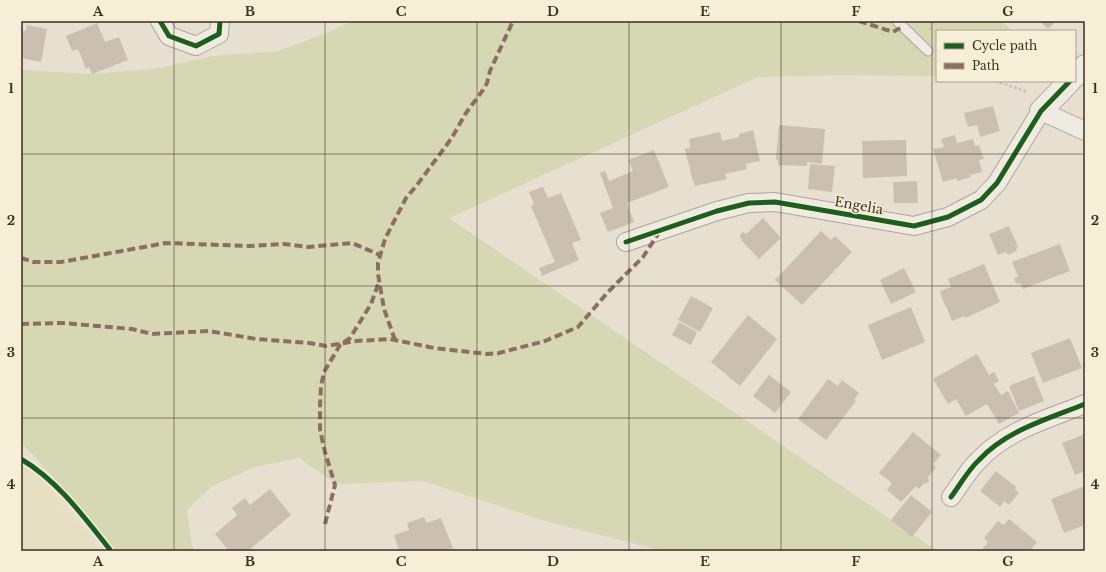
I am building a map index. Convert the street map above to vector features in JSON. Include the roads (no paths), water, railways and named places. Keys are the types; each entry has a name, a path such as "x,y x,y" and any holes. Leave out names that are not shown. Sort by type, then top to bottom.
{"street":[{"path":"160,21 169,36 196,46 219,34 220,21"},
{"path":"1076,75 1085,66"},
{"path":"1069,82 1041,111 1085,131"},
{"name":"Engelia","path":"626,242 717,211 749,203 776,202 914,226 948,217 981,200 997,183 1041,111"},
{"path":"951,497 978,460 1002,440 1028,426 1085,404"}],"lane":[{"path":"896,21 928,51"}]}
